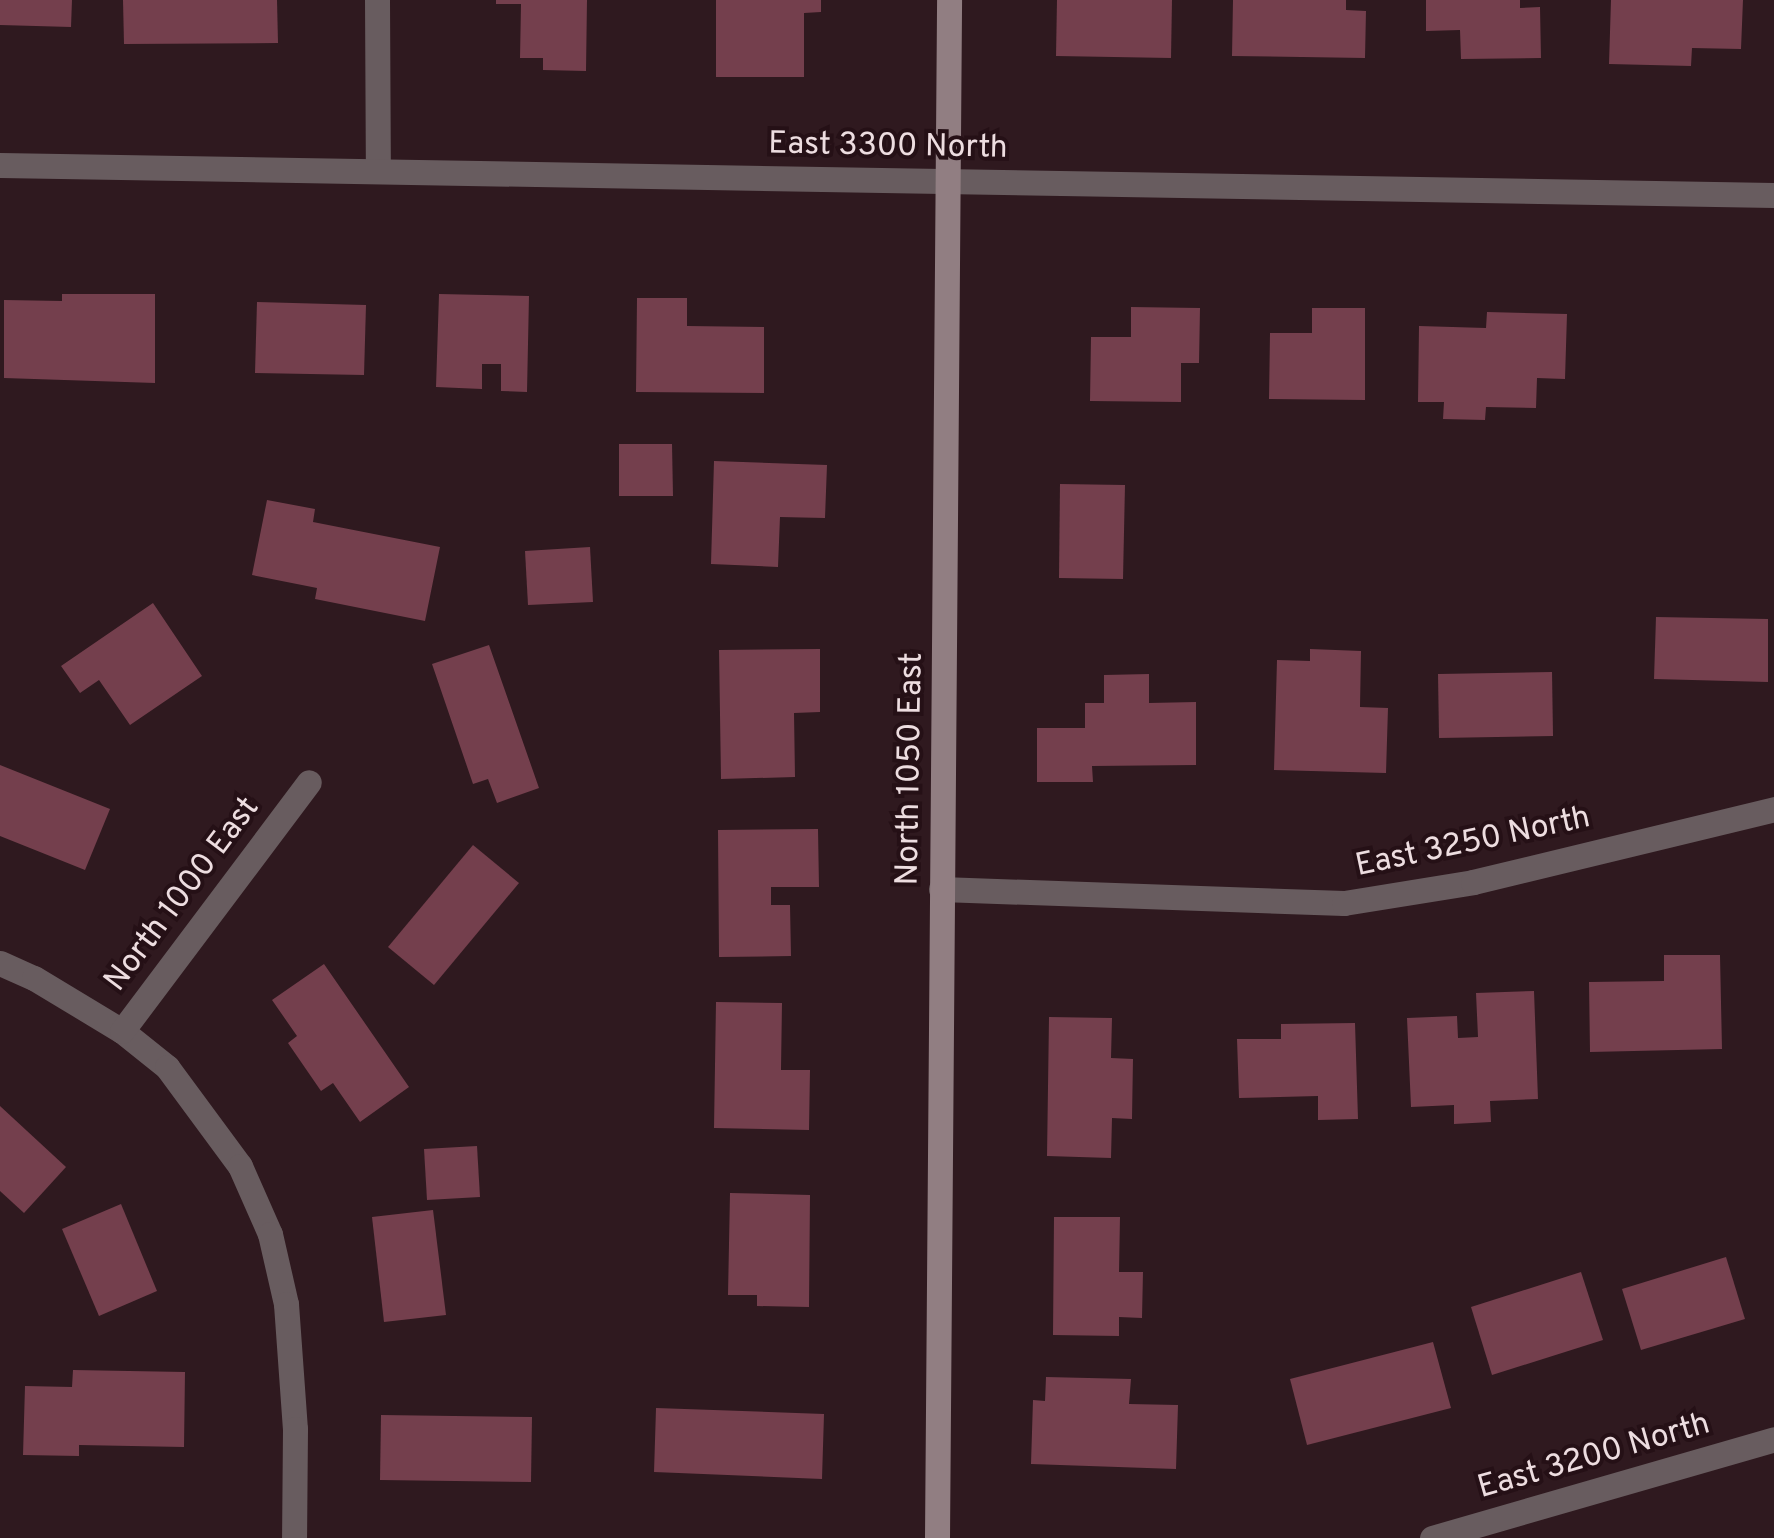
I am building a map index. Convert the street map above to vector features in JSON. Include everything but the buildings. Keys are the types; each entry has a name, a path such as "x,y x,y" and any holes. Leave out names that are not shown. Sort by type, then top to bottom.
{"street":[{"path":"378,0 378,171"},
{"name":"North 1050 East","path":"937,1538 950,0"},
{"name":"East 3300 North","path":"0,165 1774,195"},
{"name":"North 1000 East","path":"294,1538 293,1366 286,1304 270,1234 240,1166 202,1113 168,1068 122,1030 309,782"},
{"name":"East 3250 North","path":"941,889 1344,903 1473,882 1774,809"},
{"path":"0,963 122,1030"},
{"name":"East 3200 North","path":"1432,1538 1774,1439"}]}
